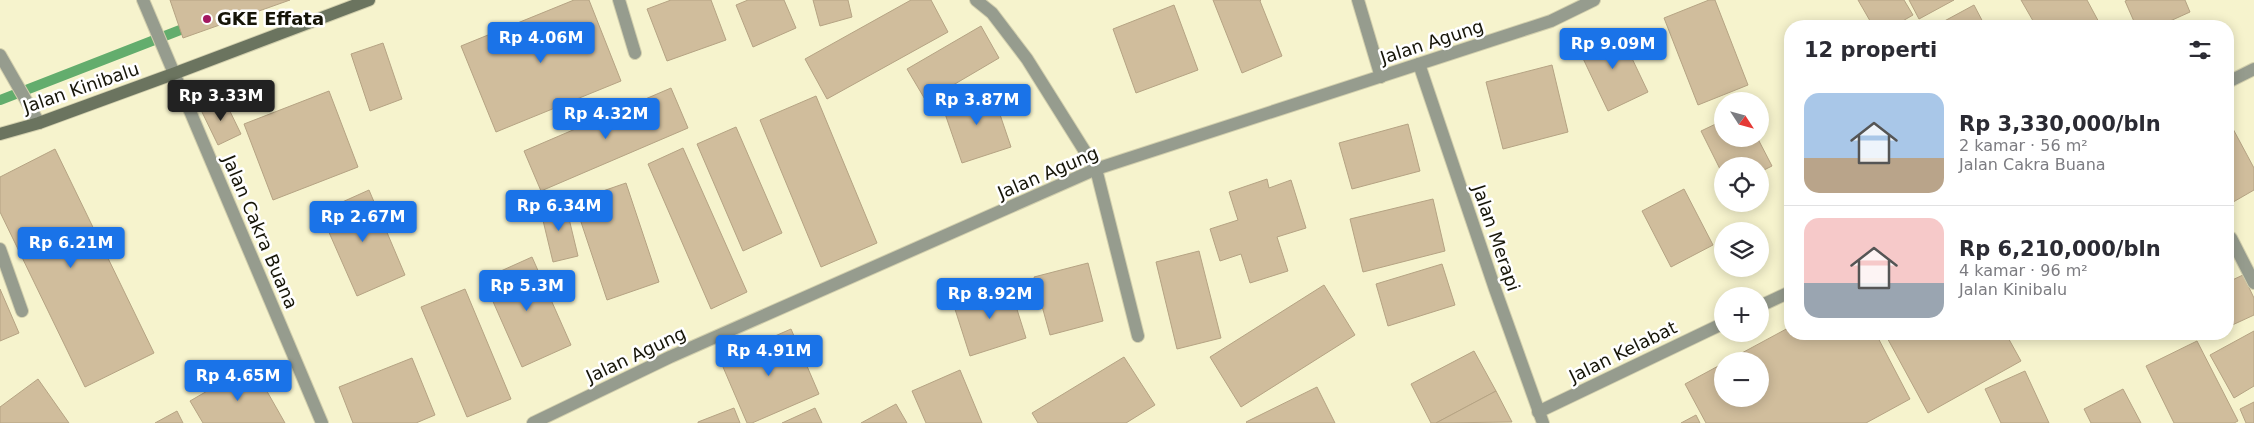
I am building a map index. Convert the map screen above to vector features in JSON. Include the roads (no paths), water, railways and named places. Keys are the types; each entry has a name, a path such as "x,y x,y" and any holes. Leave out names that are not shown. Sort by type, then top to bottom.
{"street":[{"name":"Jalan Cakra Buana","path":"142,0 322,423"},
{"name":"Jalan Kinibalu","path":"0,134 39,123 369,0"},
{"path":"619,0 635,53"},
{"path":"976,0 992,13 1027,59 1096,169 1138,336"},
{"path":"1358,0 1382,77"},
{"name":"Jalan Agung","path":"533,423 670,357 1096,169 1551,21 1594,0"},
{"path":"0,55 39,123"},
{"name":"Jalan Merapi","path":"1419,64 1540,418"},
{"path":"2234,79 2254,69"},
{"path":"2234,244 2254,284"},
{"path":"0,249 22,311"},
{"path":"1769,302 1784,295"},
{"name":"Jalan Kelabat","path":"1540,418 1714,328"}],"waterway":[{"path":"0,100 193,25"}],"place":[{"name":"GKE Effata","path":"207,19"}]}
